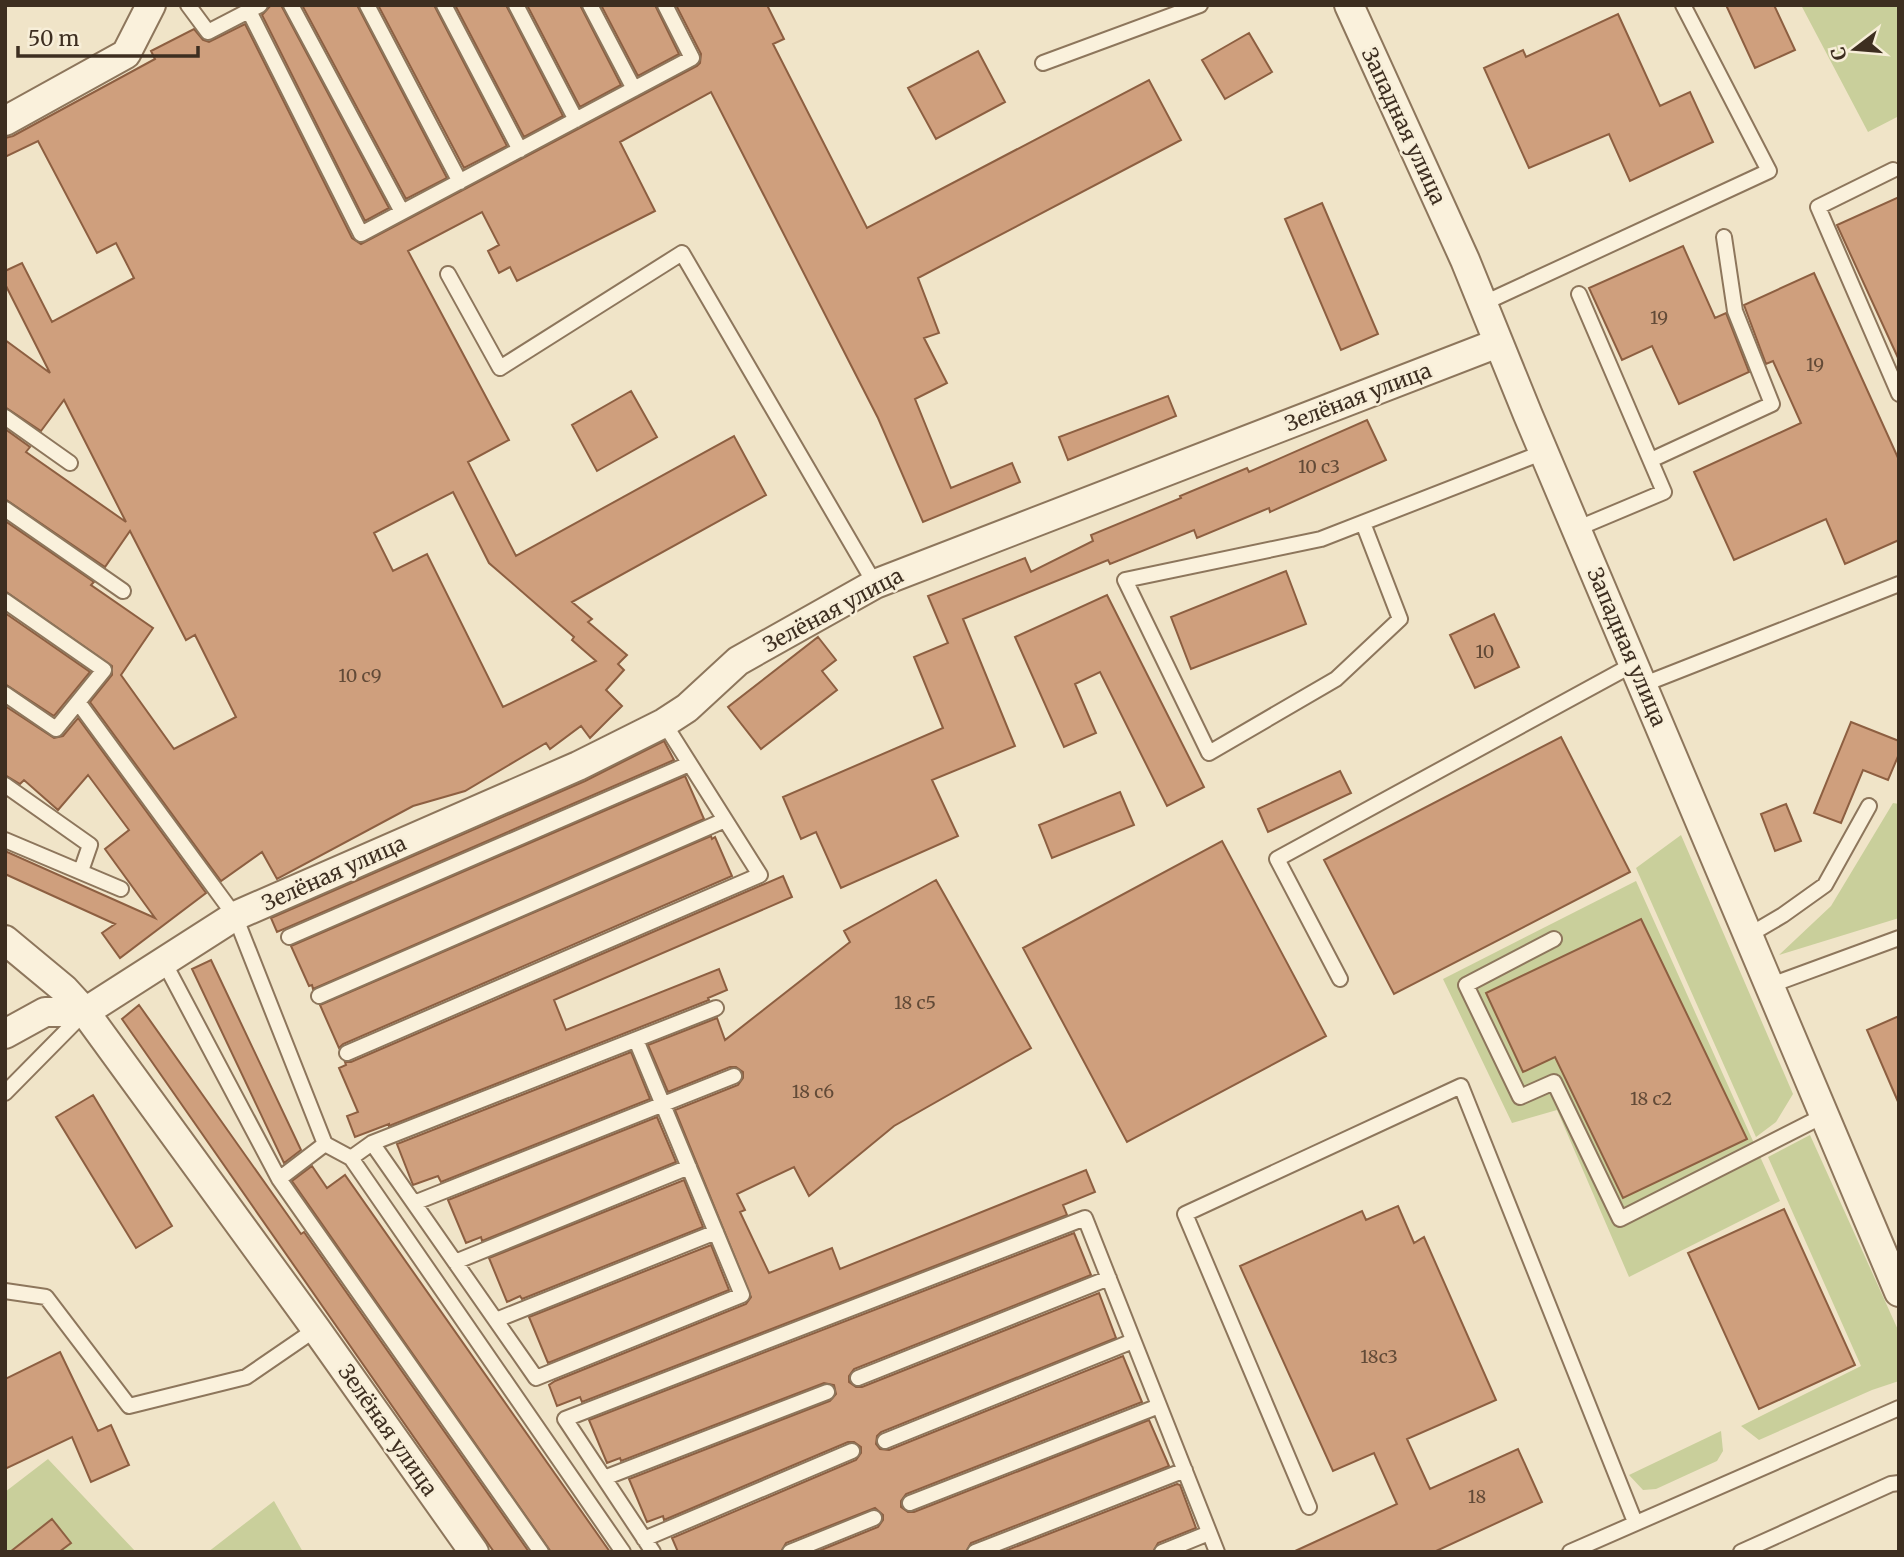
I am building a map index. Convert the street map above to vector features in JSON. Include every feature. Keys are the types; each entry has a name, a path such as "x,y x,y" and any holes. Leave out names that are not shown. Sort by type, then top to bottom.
{"street":[{"path":"5,121 126,54 151,5"},
{"name":"Западная улица","path":"1349,5 1465,261 1899,1292"},
{"name":"Зелёная улица","path":"474,1552 316,1329 85,1012 235,916 578,766 664,723 687,708 737,661 875,584 1499,343"},
{"path":"5,940 64,989 85,1012"},
{"path":"5,1034 45,1013 85,1012"}],"lane":[{"path":"188,5 208,32 254,8 362,234 692,58 665,5"},
{"path":"291,5 402,212"},
{"path":"367,5 460,182"},
{"path":"444,5 520,150"},
{"path":"516,5 576,120"},
{"path":"590,5 634,89"},
{"path":"1043,62 1200,5"},
{"path":"1482,304 1769,171 1683,5"},
{"path":"1893,170 1818,207 1899,394"},
{"path":"1651,460 1772,404 1735,311 1724,237"},
{"path":"448,274 500,368 682,253 875,584"},
{"path":"1576,529 1664,492 1579,294"},
{"path":"5,417 70,463"},
{"path":"1363,523 1400,620 1336,680 1209,753 1125,580 1321,539 1544,452"},
{"path":"5,509 123,591"},
{"path":"1340,979 1277,859 1638,674 1899,584"},
{"path":"5,601 104,670 56,730 5,694"},
{"path":"78,702 235,916"},
{"path":"347,1053 760,875 664,723"},
{"path":"289,937 689,764"},
{"path":"5,785 90,845 80,871"},
{"path":"1749,935 1825,885 1869,806"},
{"path":"318,996 724,820"},
{"path":"5,840 121,889"},
{"name":"Зелёная улица","path":"235,916 325,1144"},
{"path":"1771,985 1860,954 1899,937"},
{"path":"1554,939 1466,985 1520,1097 1554,1082 1620,1219 1825,1115"},
{"path":"164,962 279,1179 541,1552"},
{"path":"351,1158 372,1143 716,1009"},
{"path":"5,1093 85,1012"},
{"path":"372,1143 536,1378 743,1295 636,1040"},
{"path":"414,1203 734,1076"},
{"path":"1309,1507 1185,1214 1461,1086 1635,1522"},
{"path":"279,1179 325,1144 351,1158 623,1552"},
{"path":"455,1262 689,1167"},
{"path":"852,1451 648,1546 565,1419 1085,1218 1217,1552"},
{"path":"496,1320 716,1232"},
{"path":"858,1378 1109,1278"},
{"path":"5,1291 46,1297 129,1406 246,1377 316,1329"},
{"path":"885,1441 1133,1341"},
{"path":"604,1478 827,1392"},
{"path":"910,1503 1159,1406"},
{"path":"1570,1552 1899,1408"},
{"path":"975,1552 1185,1470"},
{"path":"1741,1552 1891,1484 1899,1483"},
{"path":"790,1552 874,1518"},
{"path":"1162,1552 1209,1532"}],"green space":[{"path":"1801,5 1899,5 1899,116 1868,132"},
{"path":"1893,803 1899,804 1899,918 1779,955 1831,906"},
{"path":"1681,835 1793,1094 1776,1122 1756,1137 1636,868"},
{"path":"1636,881 1780,1201 1629,1277 1557,1110 1512,1123 1443,979"},
{"path":"1810,1135 1899,1332 1899,1381 1872,1390 1759,1440 1741,1426 1861,1366 1768,1157"},
{"path":"1721,1431 1723,1451 1717,1461 1656,1489 1643,1490 1629,1475"},
{"path":"48,1459 136,1552 5,1552 5,1492"},
{"path":"274,1501 303,1552 208,1552"}],"building":[{"path":"271,5 281,5 389,208 365,221 262,15"},
{"path":"302,5 357,5 447,178 406,199"},
{"path":"378,5 434,5 507,146 464,168"},
{"path":"455,5 506,5 563,116 524,137"},
{"path":"527,5 580,5 621,85 580,107"},
{"path":"601,5 655,5 679,54 638,76"},
{"path":"676,5 767,5 784,39 773,44 867,228 1149,80 1181,140 918,278 939,333 924,338 947,383 915,399 951,488 1012,463 1020,482 923,522 878,418 711,92 620,142 655,211 517,281 510,267 499,273 488,251 499,245 482,212 408,251 509,440 468,462 516,556 734,436 766,495 572,602 592,619 588,622 627,655 618,664 624,670 606,690 622,706 590,738 581,726 550,749 546,743 465,791 413,806 277,879 262,852 221,881 90,702 112,675 112,666 5,591 5,521 94,582 91,585 153,628 121,675 174,749 236,717 195,635 186,640 130,531 105,567 5,499 5,429 30,447 26,452 126,522 64,400 41,431 5,407 5,340 50,373 5,284 5,271 22,263 52,322 134,278 116,243 97,253 38,141 5,157 5,138 155,59 151,51 194,29 203,40 209,42 245,24 352,238 361,244 697,66 701,54","holes":["453,492 489,563 574,637 572,640 596,661 503,707 427,554 393,571 374,533"]},
{"path":"1726,5 1774,5 1795,50 1755,68"},
{"path":"1618,14 1660,106 1690,92 1713,142 1630,181 1609,134 1529,168 1484,68 1523,50 1526,57"},
{"path":"1249,33 1272,72 1225,99 1202,60"},
{"path":"978,51 1005,102 936,139 908,88"},
{"path":"1899,197 1899,360 1837,225"},
{"path":"1322,203 1378,334 1341,350 1285,219"},
{"path":"1683,246 1715,318 1726,313 1749,372 1679,404 1652,346 1622,360 1589,288"},
{"path":"1814,273 1899,460 1899,540 1845,564 1826,519 1734,560 1694,472 1801,423 1773,361 1766,364 1744,305"},
{"path":"631,391 657,437 597,471 572,425"},
{"path":"1168,396 1176,416 1068,460 1059,437"},
{"path":"1367,420 1386,460 1270,512 1269,508 1197,538 1194,530 1110,564 1108,560 963,619 1015,746 932,780 958,836 841,888 816,832 801,839 783,797 943,728 914,657 948,643 928,596 1025,558 1031,572 1093,541 1091,535 1247,468 1249,472"},
{"path":"1286,571 1306,624 1191,669 1171,617"},
{"path":"1107,595 1204,787 1167,806 1100,672 1075,684 1096,733 1064,747 1015,637"},
{"path":"5,613 90,672 54,716 5,684"},
{"path":"1494,614 1519,667 1475,688 1450,635"},
{"path":"818,637 836,660 822,671 837,690 761,749 728,707"},
{"path":"5,706 54,738 63,736 78,718 206,893 120,958 102,933 115,924 5,874 5,851 155,918 105,849 129,830 88,775 58,810 24,780 20,784 5,775"},
{"path":"1851,722 1899,741 1899,754 1888,780 1863,770 1841,823 1814,813"},
{"path":"1561,737 1630,872 1394,994 1324,860"},
{"path":"664,741 674,760 277,932 271,918 585,781"},
{"path":"1340,771 1351,793 1268,832 1258,809"},
{"path":"685,776 704,819 313,989 312,985 309,986 291,946"},
{"path":"1120,792 1134,825 1052,858 1039,825"},
{"path":"1786,804 1801,841 1775,851 1761,814"},
{"path":"711,836 712,839 715,837 732,876 339,1048 320,1005"},
{"path":"1222,841 1326,1036 1127,1142 1023,948"},
{"path":"783,876 792,897 554,1000 566,1030 719,969 727,990 708,998 709,1000 355,1137 347,1116 358,1112 339,1068 346,1065 345,1062 351,1062"},
{"path":"936,880 1031,1048 894,1126 809,1196 794,1167 737,1194 745,1210 740,1212 769,1273 832,1248 840,1269 1086,1170 1095,1192 1063,1205 1067,1215 582,1402 580,1397 557,1406 549,1385 555,1381 746,1304 751,1297 675,1110 738,1085 743,1078 743,1072 736,1067 730,1067 668,1092 648,1045 717,1018 725,1040 850,942 844,931"},
{"path":"1641,919 1747,1139 1623,1198 1555,1057 1523,1072 1486,993"},
{"path":"211,960 301,1150 284,1163 192,969"},
{"path":"139,1005 301,1234 304,1232 529,1552 494,1552 122,1019"},
{"path":"1899,1016 1899,1104 1867,1030"},
{"path":"631,1052 650,1099 441,1182 438,1176 413,1185 397,1144"},
{"path":"93,1095 172,1226 136,1248 56,1117"},
{"path":"657,1117 676,1162 482,1241 481,1237 466,1243 448,1200"},
{"path":"312,1166 327,1188 345,1175 610,1552 551,1552 292,1181"},
{"path":"684,1180 703,1227 522,1299 520,1296 507,1302 489,1258"},
{"path":"1398,1206 1414,1243 1424,1237 1496,1400 1407,1439 1430,1489 1518,1449 1542,1502 1434,1552 1293,1552 1397,1504 1374,1453 1333,1471 1240,1266 1362,1211 1366,1220"},
{"path":"1784,1209 1855,1365 1759,1409 1688,1253"},
{"path":"1074,1233 1091,1275 854,1369 849,1376 849,1382 856,1387 862,1387 1099,1293 1116,1338 881,1432 877,1436 876,1444 880,1449 889,1450 1123,1356 1142,1402 906,1494 901,1501 901,1507 908,1512 914,1512 1149,1420 1169,1466 971,1543 966,1552 816,1552 878,1527 883,1515 875,1508 786,1543 781,1552 678,1552 672,1538 856,1460 861,1453 861,1447 854,1442 848,1442 664,1520 663,1516 647,1522 629,1479 830,1401 836,1394 834,1385 824,1383 621,1461 620,1458 607,1463 589,1420"},
{"path":"711,1245 729,1290 548,1363 529,1317"},
{"path":"60,1352 98,1431 111,1425 129,1465 91,1482 72,1437 5,1469 5,1379"},
{"path":"1180,1485 1196,1528 1158,1543 1153,1552 1002,1552"},
{"path":"52,1519 71,1543 59,1552 10,1552"}]}
